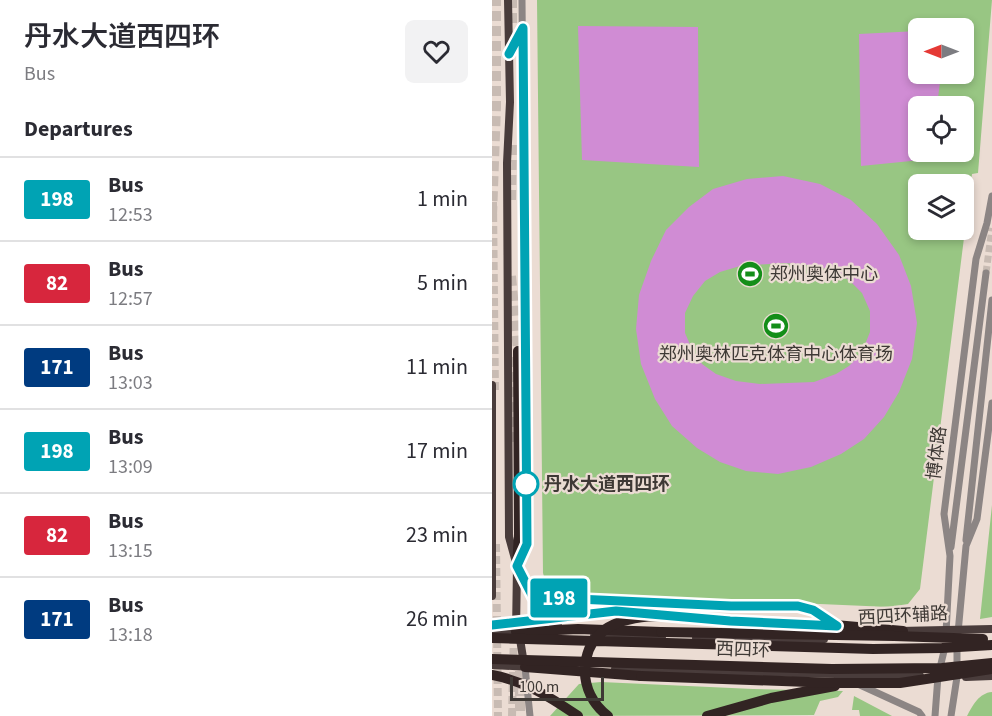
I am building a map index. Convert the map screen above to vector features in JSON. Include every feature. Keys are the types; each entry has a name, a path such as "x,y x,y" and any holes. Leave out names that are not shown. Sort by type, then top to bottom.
{"highway":[{"path":"518,351 519,534 517,566 534,601 560,630"},
{"path":"492,625 616,611 637,611 653,615 903,631"},
{"path":"608,716 590,695 585,678 585,666 590,650 600,634 608,627 653,615"},
{"path":"518,636 560,630 992,640"},
{"name":"西四环","path":"492,638 518,636 873,649 992,645"},
{"name":"西四环","path":"492,659 832,669 942,668 992,663"},
{"path":"525,667 641,676 853,683 917,681 992,669"},
{"path":"492,675 517,681 543,692 578,716"},
{"path":"707,716 771,698 853,683"}],"main road":[{"path":"508,0 510,102 507,175 509,537 517,566 518,636 525,667"},
{"path":"492,385 492,596"},
{"name":"西四环辅路","path":"492,633 518,636 812,640 876,632 992,629"},
{"path":"492,665 835,675 992,676"}],"street":[{"path":"517,566 527,544 522,0"},
{"path":"509,54 523,28"},
{"name":"博体路","path":"935,716 938,676 945,648 950,556 944,514 976,259 987,223 992,196"},
{"path":"950,556 986,273"},
{"path":"951,716 957,677 958,630 968,508 992,300"},
{"path":"966,546 977,519 992,403"},
{"path":"533,597 731,606 798,606 813,610 837,626"},
{"path":"525,667 530,716"},
{"path":"835,675 919,712 922,716"}],"green space":[{"name":"郑州奥体中心","path":"537,0 992,0 978,173 908,174 908,240 964,240 920,589 908,604 889,607 560,593 547,587 543,573"},
{"path":"992,505 992,617 980,619"},
{"path":"601,682 843,691 838,697 820,701 814,715 550,716 579,684"},
{"path":"992,692 992,716 967,716 980,697"},
{"path":"854,696 892,716 860,716 859,710 852,710"}],"building":[{"path":"578,26 698,27 699,167 582,160"},
{"path":"908,32 908,84 940,84 938,96 908,96 908,161 861,166 859,34"},
{"name":"郑州奥林匹克体育中心体育场","path":"783,176 820,184 851,200 877,224 899,255 911,286 917,323 912,359 899,392 884,417 864,439 841,454 811,467 778,474 746,471 720,462 697,448 672,426 655,399 641,364 636,329 639,295 651,261 666,230 689,207 713,189 747,179","holes":["784,263 832,270 849,280 862,293 870,311 870,332 862,352 849,366 836,374 814,382 760,384 736,381 716,374 702,364 685,333 685,313 693,296 705,281 720,272 740,266"]}],"tunnel":[{"path":"492,216 496,107 496,0"},
{"path":"512,0 512,23"},
{"path":"511,200 512,144"},
{"path":"493,202 495,394"},
{"path":"986,273 992,228"},
{"path":"511,276 518,351"},
{"path":"512,357 513,443"},
{"path":"496,544 498,716"},
{"path":"512,716 514,632"},
{"path":"520,656 520,716"}],"bus line":[{"name":"198","path":"492,625 616,611 637,611 653,615 730,621 837,626 813,610 798,606 731,606 533,597 517,566 527,544 523,28 509,54"}],"place":[{"name":"郑州奥体中心","path":"750,274"},
{"name":"郑州奥林匹克体育中心体育场","path":"776,326"},
{"name":"丹水大道西四环","path":"526,484"}]}
